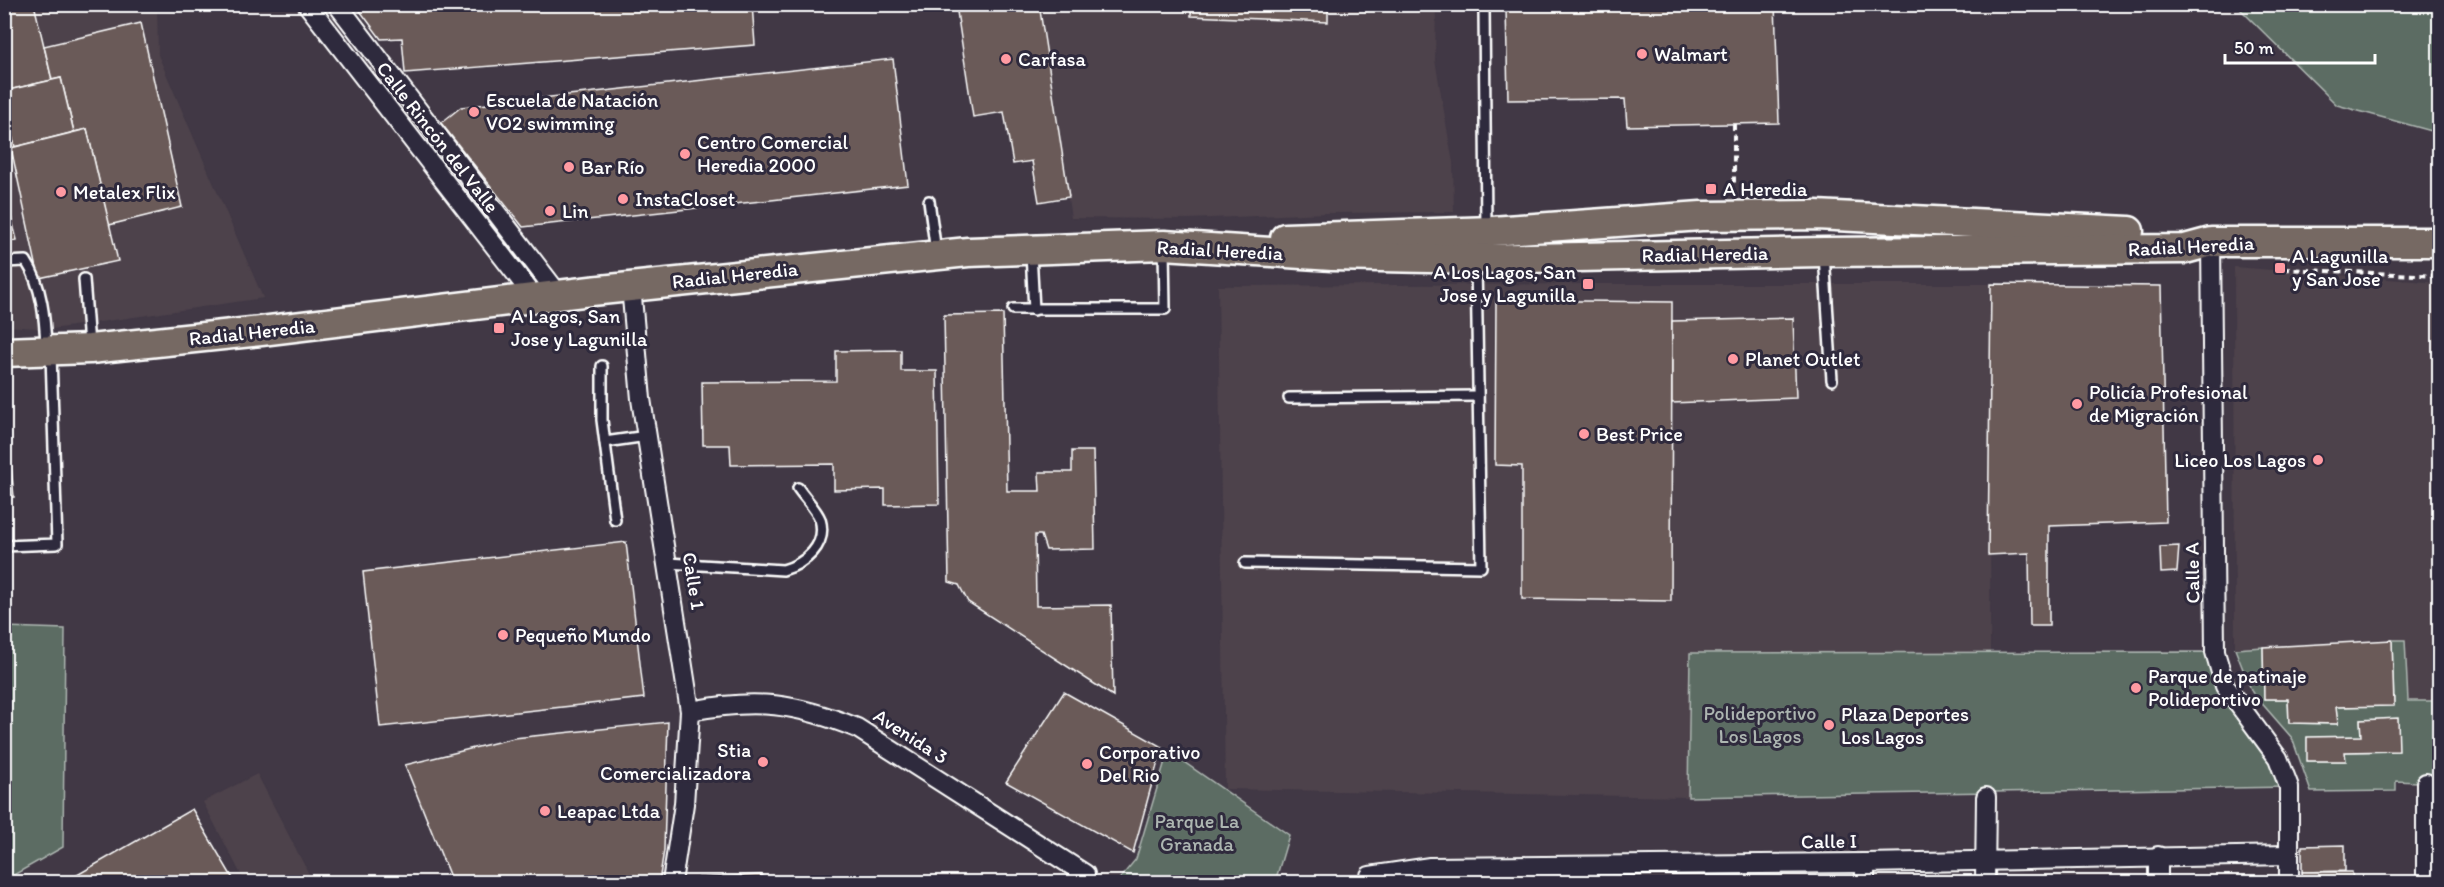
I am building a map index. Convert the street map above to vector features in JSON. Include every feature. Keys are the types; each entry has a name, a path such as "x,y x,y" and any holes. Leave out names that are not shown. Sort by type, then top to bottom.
{"main road":[{"path":"1816,215 1823,224 1851,235 2042,238 2160,249"},
{"path":"1476,260 1560,243 1637,236 1789,234 1807,229 1816,215"},
{"path":"1164,245 1339,235 1486,231 1701,216 1816,215 2184,235 2211,242"},
{"name":"Radial Heredia","path":"4,352 90,349 382,319 631,286 936,255 1164,245 1332,256 1476,260 1824,252 2185,249 2211,242 2439,242"}],"street":[{"name":"Calle Rincón del Valle","path":"307,4 546,296"},
{"name":"Calle Rincón del Valle","path":"337,4 546,296"},
{"name":"Calle A","path":"2211,242 2215,651 2225,686 2278,758 2289,787 2289,882"},
{"name":"Calle 1","path":"631,286 647,436 690,711 684,804 672,882"},
{"name":"Avenida 3","path":"690,711 722,705 784,704 816,712 857,728 1085,874"},
{"path":"2426,783 2426,882"},
{"path":"1985,882 1986,798"},
{"name":"Calle I","path":"1370,879 1430,867 1620,874 1985,859 2289,855"},
{"path":"2158,856 2158,882"},
{"path":"1865,863 1865,882"}],"lane":[{"path":"1484,8 1486,231"},
{"path":"929,201 936,255"},
{"path":"1013,309 1165,309 1164,245"},
{"path":"1031,252 1034,310"},
{"path":"1824,252 1832,380"},
{"path":"1245,563 1481,567 1476,260"},
{"path":"4,262 26,261 32,269 44,315 49,351 57,544 4,546"},
{"path":"84,279 90,349"},
{"path":"602,366 602,420 615,520"},
{"path":"1289,398 1478,396"},
{"path":"605,442 647,436"},
{"path":"668,562 783,570 799,566 813,553 820,541 820,519 798,488"}],"path":[{"path":"1734,124 1734,185"},
{"path":"2284,268 2439,276"}],"shaded area":[{"path":"4,5 157,5 158,55 263,298 52,329 5,326"},
{"path":"1039,5 1436,5 1435,60 1453,163 1454,212 1325,213 1188,219 1071,218"},
{"name":"Liceo Los Lagos","path":"2234,267 2439,283 2439,701 2408,701 2405,640 2235,649"},
{"path":"1991,284 1990,654 1690,653 1688,797 1225,789 1218,286"},
{"path":"257,774 313,882 245,882 203,802"}],"green space":[{"path":"2236,5 2439,5 2439,133 2337,105"},
{"path":"5,627 65,629 63,847 5,880"},
{"path":"2392,640 2405,640 2408,701 2439,701 2439,783 2396,781 2396,791 2311,792 2292,738 2252,692 2235,649 2263,647 2264,699 2288,699 2289,723 2337,724 2336,707 2394,705","holes":["2398,719 2398,751 2345,752 2345,761 2308,761 2307,738 2361,736 2360,720"]},
{"name":"Polideportivo Los Lagos","path":"2215,652 2289,787 1688,797 1690,653"},
{"name":"Parque La Granada","path":"1168,751 1289,835 1275,882 1117,882 1136,859"}],"building":[{"path":"4,4 34,4 52,80 4,91"},
{"path":"355,4 752,4 755,45 405,73 402,38 381,39"},
{"name":"Carfasa","path":"1039,4 1069,197 1039,202 1032,161 1013,164 1004,112 973,117 956,5"},
{"path":"1191,4 1328,4 1328,22 1191,16"},
{"name":"Walmart","path":"1458,4 1775,4 1779,123 1627,126 1625,99 1508,100 1506,8 1458,9"},
{"path":"141,23 182,207 109,225 87,129 74,132 61,78 52,80 44,46"},
{"name":"Centro Comercial Heredia 2000","path":"893,59 908,185 523,227 441,123 461,107"},
{"path":"61,78 74,132 15,147 4,107 4,91"},
{"path":"4,107 15,147 11,148 13,158 4,159"},
{"name":"Metalex Flix","path":"87,129 118,261 39,278 11,148"},
{"path":"4,189 17,240 4,243"},
{"name":"Policía Profesional de Migración","path":"1991,284 2161,286 2166,522 2049,526 2049,626 2030,626 2029,553 1988,555"},
{"name":"Best Price","path":"1496,300 1672,302 1671,601 1522,599 1522,466 1495,465"},
{"path":"1003,314 1007,491 1040,491 1039,472 1072,472 1072,451 1093,451 1095,549 1046,550 1041,535 1035,535 1036,606 1111,605 1113,696 968,602 959,585 949,582 944,315"},
{"name":"Planet Outlet","path":"1793,318 1796,398 1672,403 1672,321"},
{"path":"901,350 901,371 937,371 939,504 885,505 885,489 834,490 834,464 731,465 730,445 703,445 702,382 836,381 836,351"},
{"path":"4,393 14,497 4,498"},
{"name":"Pequeño Mundo","path":"626,542 644,698 380,727 363,572"},
{"path":"2179,546 2177,572 2161,573 2160,547"},
{"path":"2392,640 2394,706 2336,707 2338,724 2289,723 2288,699 2264,699 2263,647"},
{"name":"Corporativo Del Rio","path":"1064,692 1162,747 1133,853 1006,782"},
{"path":"2398,718 2399,751 2345,752 2346,761 2307,761 2307,737 2361,736 2360,720"},
{"name":"Leapac Ltda","path":"668,722 664,850 659,882 452,882 405,765 514,738"},
{"path":"192,809 235,882 65,882"},
{"path":"2345,845 2345,871 2302,872 2302,846"},
{"path":"2302,872 2352,872 2353,882 2303,882"},
{"path":"761,875 773,882 697,882 698,878"}],"place":[{"name":"Walmart","path":"1642,54"},
{"name":"Carfasa","path":"1006,59"},
{"name":"Escuela de Natación VO2 swimming","path":"474,112"},
{"name":"Centro Comercial Heredia 2000","path":"685,154"},
{"name":"Bar Río","path":"569,167"},
{"name":"A Heredia","path":"1711,189"},
{"name":"Metalex Flix","path":"61,192"},
{"name":"InstaCloset","path":"623,199"},
{"name":"Lin","path":"550,211"},
{"name":"A Lagunilla y San Jose","path":"2280,268"},
{"name":"A Los Lagos, San Jose y Lagunilla","path":"1588,284"},
{"name":"A Lagos, San Jose y Lagunilla","path":"499,328"},
{"name":"Planet Outlet","path":"1733,359"},
{"name":"Policía Profesional de Migración","path":"2077,404"},
{"name":"Best Price","path":"1584,434"},
{"name":"Liceo Los Lagos","path":"2318,460"},
{"name":"Pequeño Mundo","path":"503,635"},
{"name":"Parque de patinaje Polideportivo","path":"2136,688"},
{"name":"Plaza Deportes Los Lagos","path":"1829,725"},
{"name":"Stia Comercializadora","path":"763,762"},
{"name":"Corporativo Del Rio","path":"1087,764"},
{"name":"Leapac Ltda","path":"545,811"}]}
